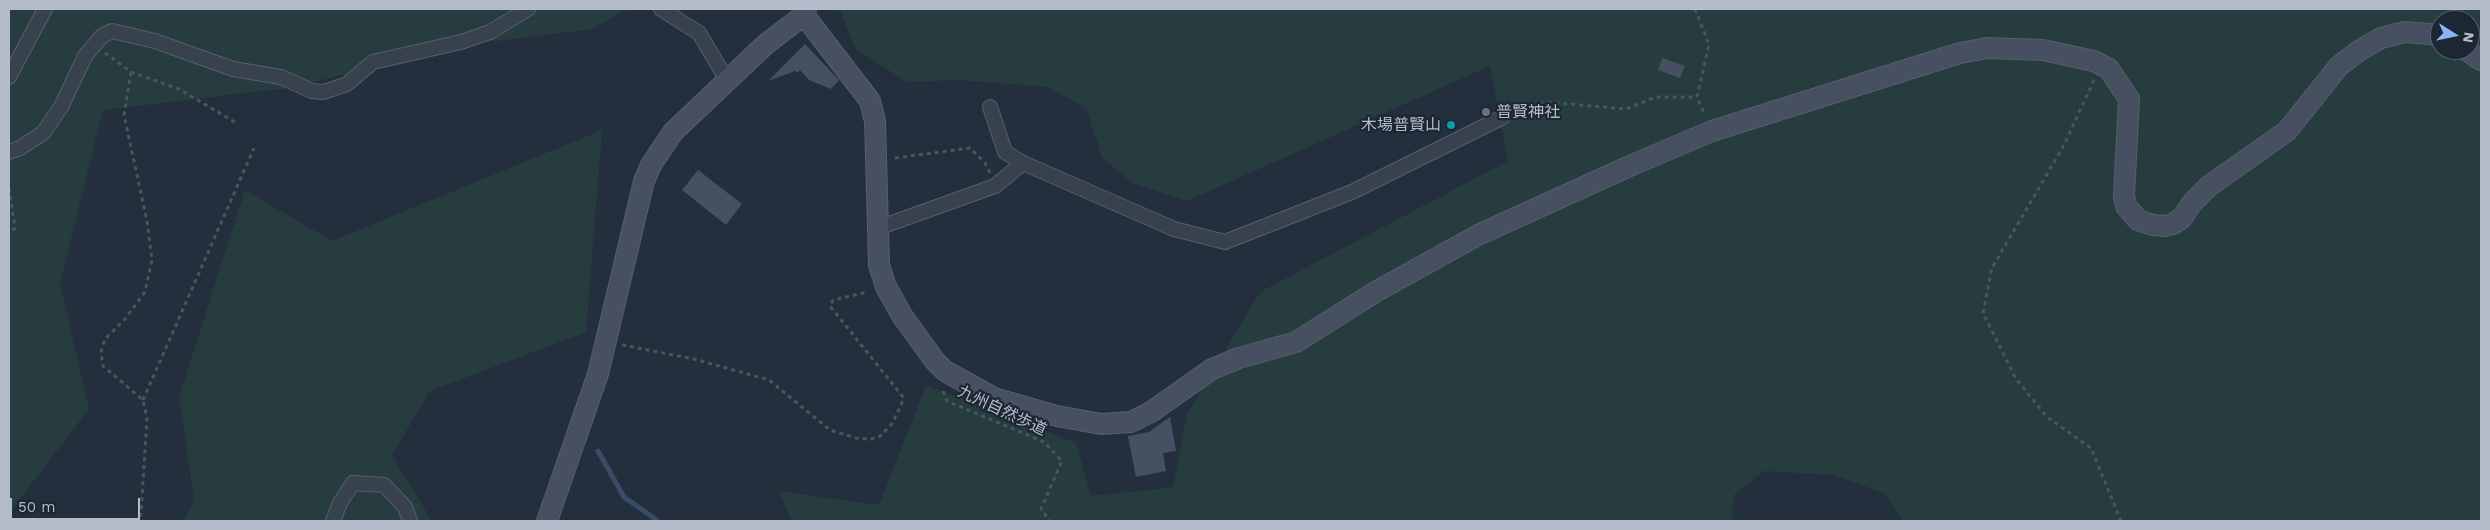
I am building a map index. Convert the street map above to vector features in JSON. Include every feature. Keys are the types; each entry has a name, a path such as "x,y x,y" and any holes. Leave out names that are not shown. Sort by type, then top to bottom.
{"street":[{"path":"9,77 45,9"},
{"path":"9,152 20,148 43,133 62,107 85,56 102,36 112,31 155,41 233,69 281,77 312,90 324,92 347,84 373,62 461,42 490,32 528,9"},
{"path":"661,9 699,33 727,80"},
{"path":"547,521 598,374 644,181 651,165 672,132 766,44 805,12 870,102 875,121 879,265 886,287 903,317 935,361 945,371 994,398 1039,411 1101,424 1131,422 1151,412 1212,369 1239,358 1296,342 1377,291 1478,235 1712,131 1960,54 1987,48 2043,50 2094,61 2109,69 2129,99 2124,196 2126,206 2138,220 2153,226 2164,226 2173,224 2182,218 2192,203 2209,186 2287,131 2339,66 2360,50 2381,38 2405,32 2430,34"},
{"path":"990,107 1005,152 1023,163 1174,229 1225,242 1352,192 1503,117"},
{"path":"878,228 995,186 1023,163"},
{"path":"332,521 340,503 353,483 360,483 384,485 405,507 410,521"}],"path":[{"path":"1695,9 1709,44 1697,97 1712,131"},
{"path":"95,44 114,62 131,72 179,89 238,124"},
{"path":"2109,69 2093,81 2064,146 1992,268 1983,313 2016,379 2047,417 2091,448 2121,521"},
{"path":"131,72 124,115 147,221 152,260 145,292 125,319 105,340 101,352 103,366 143,400"},
{"path":"1503,117 1544,102 1626,109 1656,97 1697,97"},
{"path":"136,521 141,514 144,485 147,418 143,400 254,148"},
{"path":"876,160 970,148 985,163 995,186"},
{"path":"9,188 15,228 9,233"},
{"path":"606,342 694,359 769,380 830,430 856,438 871,439 880,436 891,425 902,406 903,397 830,306 833,300 886,287"},
{"name":"九州自然歩道","path":"945,371 942,388 947,401 1044,442 1062,460 1041,509 1050,521"}],"green space":[{"path":"9,9 627,9 592,29 474,44 288,88 103,110 60,283 89,409 9,513"},
{"path":"839,9 2481,9 2481,521 1904,521 1884,493 1832,475 1764,471 1734,495 1731,521 792,521 779,491 879,505 926,385 1076,443 1091,496 1173,487 1187,414 1260,292 1508,161 1490,66 1187,201 1133,183 1103,159 1086,108 1048,87 959,80 907,82 856,49"},
{"path":"602,130 586,332 430,391 392,455 432,521 184,521 194,500 179,397 245,190 332,241"}],"building":[{"path":"805,44 839,80 831,89 809,80 800,70 797,73 795,71 768,81"},
{"path":"1662,58 1685,66 1680,78 1658,70"},
{"path":"698,170 742,204 726,225 682,190"},
{"path":"1170,417 1176,451 1163,453 1166,471 1136,477 1128,436 1149,432"}],"waterway":[{"path":"598,451 624,497 658,521"}],"place":[{"name":"普賢神社","path":"1486,112"},
{"name":"木場普賢山","path":"1451,125"}]}
